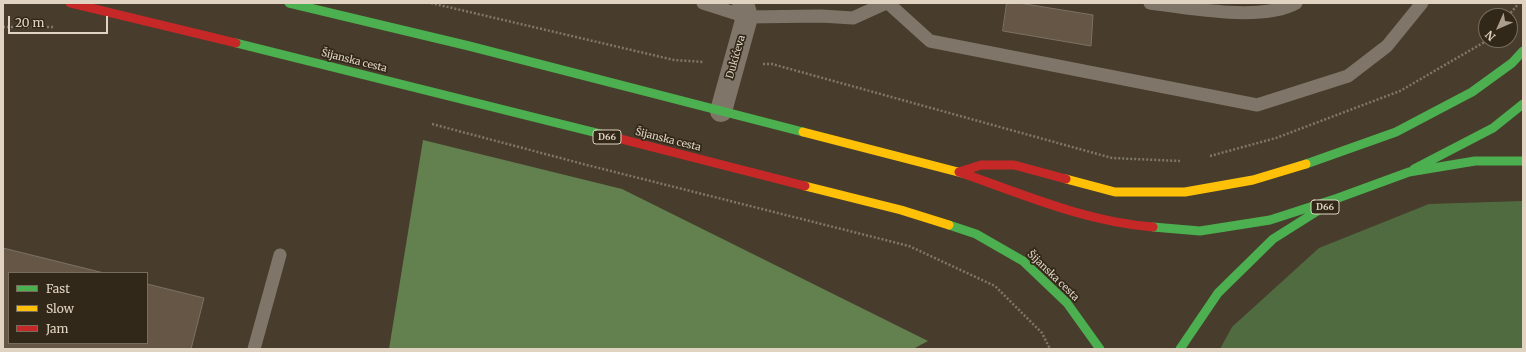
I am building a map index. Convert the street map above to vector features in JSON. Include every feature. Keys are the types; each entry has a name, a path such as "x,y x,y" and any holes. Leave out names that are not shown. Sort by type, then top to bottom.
{"main road":[{"name":"Šijanska cesta","path":"70,3 229,41 901,210 976,234 1023,261 1067,303 1100,349"},
{"name":"D66","path":"289,3 469,46 959,172 1071,211 1127,225 1200,231 1270,220 1338,198 1409,172 1475,161 1523,161"},
{"path":"959,172 981,165 1014,165 1115,192 1185,192 1252,180 1319,160 1396,132 1472,92 1512,63 1523,51"},
{"path":"1409,172 1493,128 1523,104"},
{"name":"D66","path":"1180,349 1218,293 1273,239 1338,198"}],"street":[{"name":"Dukićeva","path":"722,111 745,10"}],"lane":[{"path":"704,3 745,10 853,18 887,3 930,41 1257,105 1348,76 1387,46 1422,3"},
{"path":"1150,3 1225,12 1254,12 1288,8 1296,3"},
{"path":"254,349 280,255"}],"path":[{"path":"431,3 674,60"},
{"path":"1205,158 1276,138 1400,91 1478,46"},
{"path":"772,64 1112,158 1183,161"},
{"path":"583,164 909,246 995,286 1042,333 1050,349"}],"green space":[{"path":"423,140 622,189 928,341 913,349 389,349"},
{"path":"1523,201 1523,349 1220,349 1232,327 1319,248 1429,204"}],"building":[{"path":"1007,3 1019,3 1093,15 1091,46 1003,31"},
{"path":"3,248 100,272 8,272 8,344 148,344 148,284 204,298 191,349 3,349"}],"traffic: fast":[{"path":"289,3 469,46 803,132"},
{"path":"236,43 621,139"},
{"path":"1306,164 1396,132 1472,92 1512,63 1523,51"},
{"path":"1414,169 1493,128 1523,104"},
{"path":"1180,349 1218,293 1273,239 1338,198 1409,172 1475,161 1523,161"},
{"path":"1153,227 1200,231 1270,220 1338,198"},
{"path":"949,225 976,234 1023,261 1067,303 1100,349"}],"traffic: slow":[{"path":"803,132 962,173"},
{"path":"1066,179 1115,192 1185,192 1253,180 1306,164"},
{"path":"805,186 901,210 949,225"}],"traffic: jam":[{"path":"70,3 236,43"},
{"path":"621,139 805,186"},
{"path":"959,172 981,165 1014,165 1066,179"},
{"path":"962,173 1080,214 1104,220 1153,227"}]}
